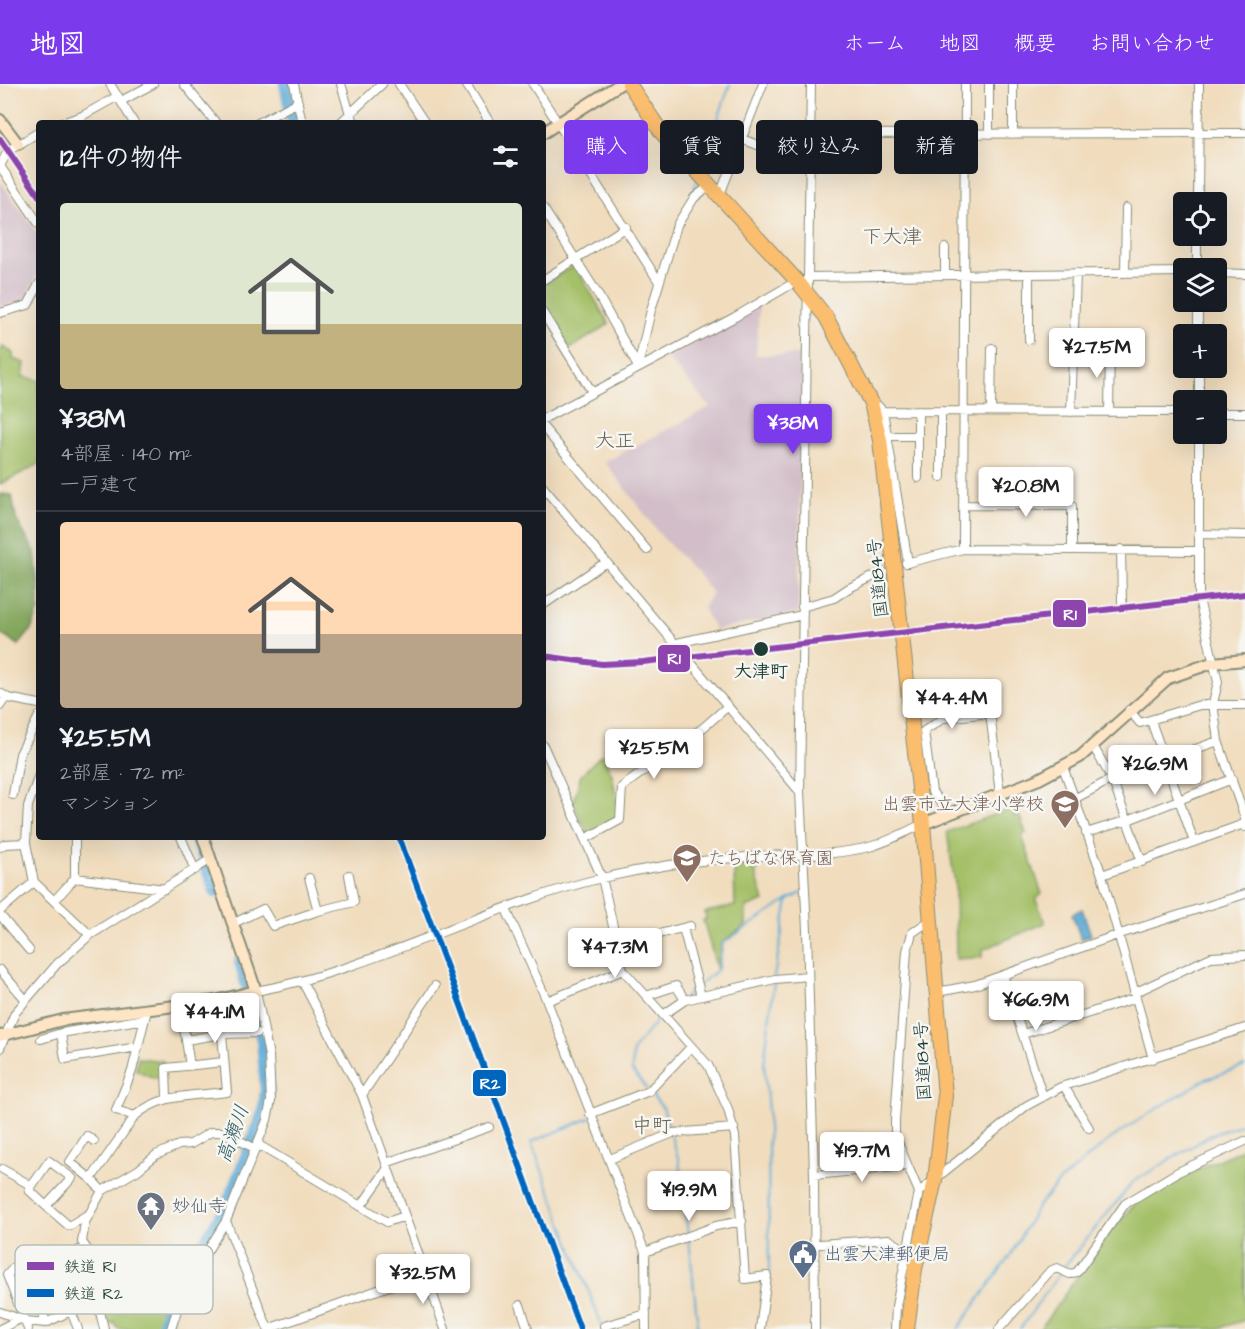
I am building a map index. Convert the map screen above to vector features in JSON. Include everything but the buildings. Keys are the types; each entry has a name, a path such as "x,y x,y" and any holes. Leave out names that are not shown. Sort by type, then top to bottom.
{"highway":[{"name":"国道184号","path":"629,84 662,133 709,186 803,279 809,295 826,317 877,407 923,824 929,921 945,1096 935,1180 915,1269 907,1329"}],"street":[{"path":"110,84 133,120"},
{"path":"71,120 153,84"},
{"path":"184,84 214,120"},
{"path":"294,84 301,120"},
{"path":"341,84 354,120"},
{"path":"343,120 382,84"},
{"path":"399,84 422,120"},
{"path":"466,84 488,120"},
{"path":"533,84 659,282"},
{"path":"546,131 620,84"},
{"path":"744,134 762,84"},
{"path":"810,120 811,84"},
{"path":"964,120 965,84"},
{"path":"989,84 989,134"},
{"path":"1013,84 1013,134"},
{"path":"1197,192 1199,84"},
{"path":"264,120 298,102"},
{"path":"0,120 18,144"},
{"path":"978,134 1245,133"},
{"path":"36,134 8,151 0,166 36,220"},
{"path":"719,197 728,174"},
{"path":"803,279 809,174"},
{"path":"963,549 964,174"},
{"path":"638,367 642,342 677,225 694,198 709,186"},
{"path":"1125,273 1126,208"},
{"path":"546,213 638,367"},
{"path":"546,278 626,227"},
{"path":"945,248 945,275"},
{"path":"546,418 803,279 1173,272"},
{"path":"1071,412 1076,273"},
{"path":"1227,273 1245,274"},
{"path":"1029,274 1029,340"},
{"path":"0,313 28,305 36,290"},
{"path":"809,295 800,792 814,1175 815,1329"},
{"path":"546,319 592,392"},
{"path":"1109,412 1110,347"},
{"path":"992,348 992,411"},
{"path":"1173,412 918,411 877,407 907,563 963,549 1072,548 1198,551"},
{"path":"918,411 918,478"},
{"path":"941,411 941,477"},
{"path":"1227,413 1245,413"},
{"path":"546,424 647,550"},
{"path":"892,436 918,436"},
{"path":"1102,875 1142,862 1245,821 1218,741 1213,703 1218,682 1199,599 1199,444"},
{"path":"546,491 677,643 800,792"},
{"path":"963,505 1072,506 1072,548"},
{"path":"1198,534 1245,535"},
{"path":"1121,549 1122,603"},
{"path":"546,603 606,562"},
{"path":"677,643 802,611 834,598 849,588 883,572"},
{"path":"41,1039 180,1006 303,983 506,909 602,878 685,862 748,856 802,856 868,847 1063,767 1094,746 1129,710 1168,678 1212,663 1245,660"},
{"path":"0,706 3,695 36,703"},
{"path":"1129,710 1140,723 1200,705 1213,703 1245,705"},
{"path":"585,839 620,819 622,787 704,727 728,706"},
{"path":"947,816 941,803 932,792 924,731 944,718 990,713 1000,794"},
{"path":"1150,721 1194,842"},
{"path":"12,795 20,754 36,722"},
{"path":"1074,799 1112,779 1218,741"},
{"path":"1094,746 1112,779 1142,862"},
{"path":"546,752 602,878 623,970 708,1065 734,1128 745,1279 767,1276 760,1329"},
{"path":"1063,767 1102,875 1153,1059"},
{"path":"1086,833 1128,820 1232,779"},
{"path":"36,789 28,807 26,843 34,882 90,935"},
{"path":"54,901 75,878 75,840"},
{"path":"182,840 195,870"},
{"path":"204,840 256,991 269,1056 271,1101 226,1221 211,1245"},
{"path":"0,847 5,844 26,843"},
{"path":"0,1048 3,1036 15,1013 57,964 90,935 211,859"},
{"path":"234,923 263,909 273,926 354,902 349,874"},
{"path":"75,878 165,889"},
{"path":"309,878 318,911"},
{"path":"29,950 0,913 34,882"},
{"path":"937,992 975,985 1120,934 1245,894"},
{"path":"506,909 547,1001 645,1252 646,1329"},
{"path":"895,1329 896,1306 919,1192 896,1136 895,1120 907,951 912,933 929,921"},
{"path":"655,935 687,927 701,996"},
{"path":"1023,1034 1135,996 1211,957 1245,955"},
{"path":"0,970 25,999"},
{"path":"547,1001 623,970"},
{"path":"1003,975 1043,1096"},
{"path":"663,1016 685,1000 775,979 808,976"},
{"path":"303,983 362,1095 445,1329"},
{"path":"362,1095 435,986"},
{"path":"646,996 676,986 685,1000"},
{"path":"91,1179 135,1116 151,1103 167,1098 227,1092 222,1034 214,1001"},
{"path":"180,1006 190,1066"},
{"path":"3,1036 63,1020 146,1015"},
{"path":"135,1116 116,1110 132,1071 146,1015"},
{"path":"919,1192 1026,1106 1043,1096 1064,1086 1245,1028"},
{"path":"61,1033 65,1059 138,1047"},
{"path":"186,1040 222,1034 257,1033"},
{"path":"590,1114 649,1091 691,1047"},
{"path":"167,1098 166,1068 224,1062"},
{"path":"1064,1086 1089,1128"},
{"path":"361,1206 387,1165 489,1127"},
{"path":"610,1159 673,1133 734,1128"},
{"path":"84,1245 85,1222 102,1191 138,1170 156,1155 178,1145 191,1144 211,1132 224,1132 256,1146 387,1222 405,1216"},
{"path":"94,1141 87,1136 70,1162 102,1191"},
{"path":"999,1329 1050,1271 1062,1270 1070,1274 1077,1272 1125,1204 1178,1172 1245,1141"},
{"path":"46,1206 72,1178 50,1161 29,1190 46,1206 69,1226 89,1215"},
{"path":"814,1175 907,1166"},
{"path":"2,1169 32,1186"},
{"path":"226,1221 268,1329 426,1273"},
{"path":"645,1252 716,1226 742,1221"},
{"path":"815,1242 820,1244 888,1239 907,1251"},
{"path":"15,1265 7,1275 15,1296"},
{"path":"520,1305 528,1329"},
{"path":"0,1312 25,1323"},
{"path":"43,1314 46,1323"},
{"path":"0,1329 25,1323 46,1323 65,1314"},
{"path":"72,1314 78,1329"},
{"path":"101,1314 104,1329"},
{"path":"171,1329 176,1314"},
{"path":"604,1326 646,1314"}],"shaded area":[{"path":"0,181 36,232 36,277 25,301 0,307"},
{"path":"759,307 756,355 803,355 798,613 715,630 703,608 712,593 696,572 661,536 605,462 710,407 667,357"}],"green space":[{"path":"575,265 609,324 570,349 546,311 546,282"},
{"path":"3,347 13,353 13,359 25,363 23,377 36,379 36,466 0,484 0,352"},
{"path":"0,494 12,495 16,519 35,552 36,618 31,630 19,645 0,634"},
{"path":"602,754 612,774 620,818 589,835 573,803 581,775"},
{"path":"1012,808 1014,817 1019,815 1026,833 1022,836 1042,894 1036,899 1045,923 982,950 982,957 956,959 955,884 947,832"},
{"path":"757,865 759,869 755,872 764,901 746,908 746,925 722,943 717,969 703,920 706,919 705,912 735,906 734,867"},
{"path":"138,1058 163,1061 163,1078 154,1078 136,1070"},
{"path":"1245,1148 1245,1320 1217,1329 1040,1329 1110,1231 1135,1204 1171,1181"},
{"path":"104,1314 165,1314 161,1329 118,1329 114,1322 106,1326"}],"water":[{"path":"1082,909 1091,935 1081,939 1072,914"}],"waterway":[{"name":"高瀬川","path":"286,84 293,120"},
{"path":"718,120 730,84"},
{"path":"692,195 697,180"},
{"name":"高瀬川","path":"197,840 216,891"},
{"path":"774,977 788,900 802,893"},
{"path":"685,997 718,969 723,943 788,900"},
{"name":"高瀬川","path":"204,1245 227,1207 264,1113 267,1090 263,1040 241,962"},
{"path":"769,1276 768,1111 764,1064 774,982"},
{"path":"647,1089 632,1071 633,1050 661,1015"},
{"path":"958,1329 1011,1254 1037,1207 1060,1181 1109,1140 1140,1119 1206,1079 1245,1066"},
{"path":"651,1094 663,1108 670,1131"},
{"path":"590,1118 531,1142 602,1326"},
{"path":"1063,1268 1133,1182 1211,1135 1245,1123"},
{"path":"671,1136 679,1161 688,1234"},
{"path":"689,1239 698,1329"},
{"path":"1020,1329 1060,1273"},
{"name":"高瀬川","path":"163,1329 167,1314"}],"rail line":[{"name":"R1","path":"0,139 36,192"},
{"name":"R1","path":"546,656 602,664 643,662 1245,594"},
{"name":"R2","path":"400,840 580,1329"}],"place":[{"name":"大津町","path":"761,649"},
{"name":"出雲市立大津小学校","path":"1065,830"},
{"name":"たちばな保育園","path":"687,884"},
{"name":"妙仙寺","path":"151,1232"},
{"name":"出雲大津郵便局","path":"803,1280"}],"district":[{"name":"下大津","path":"892,237"},
{"name":"大正","path":"615,441"},
{"name":"中町","path":"652,1126"}]}
